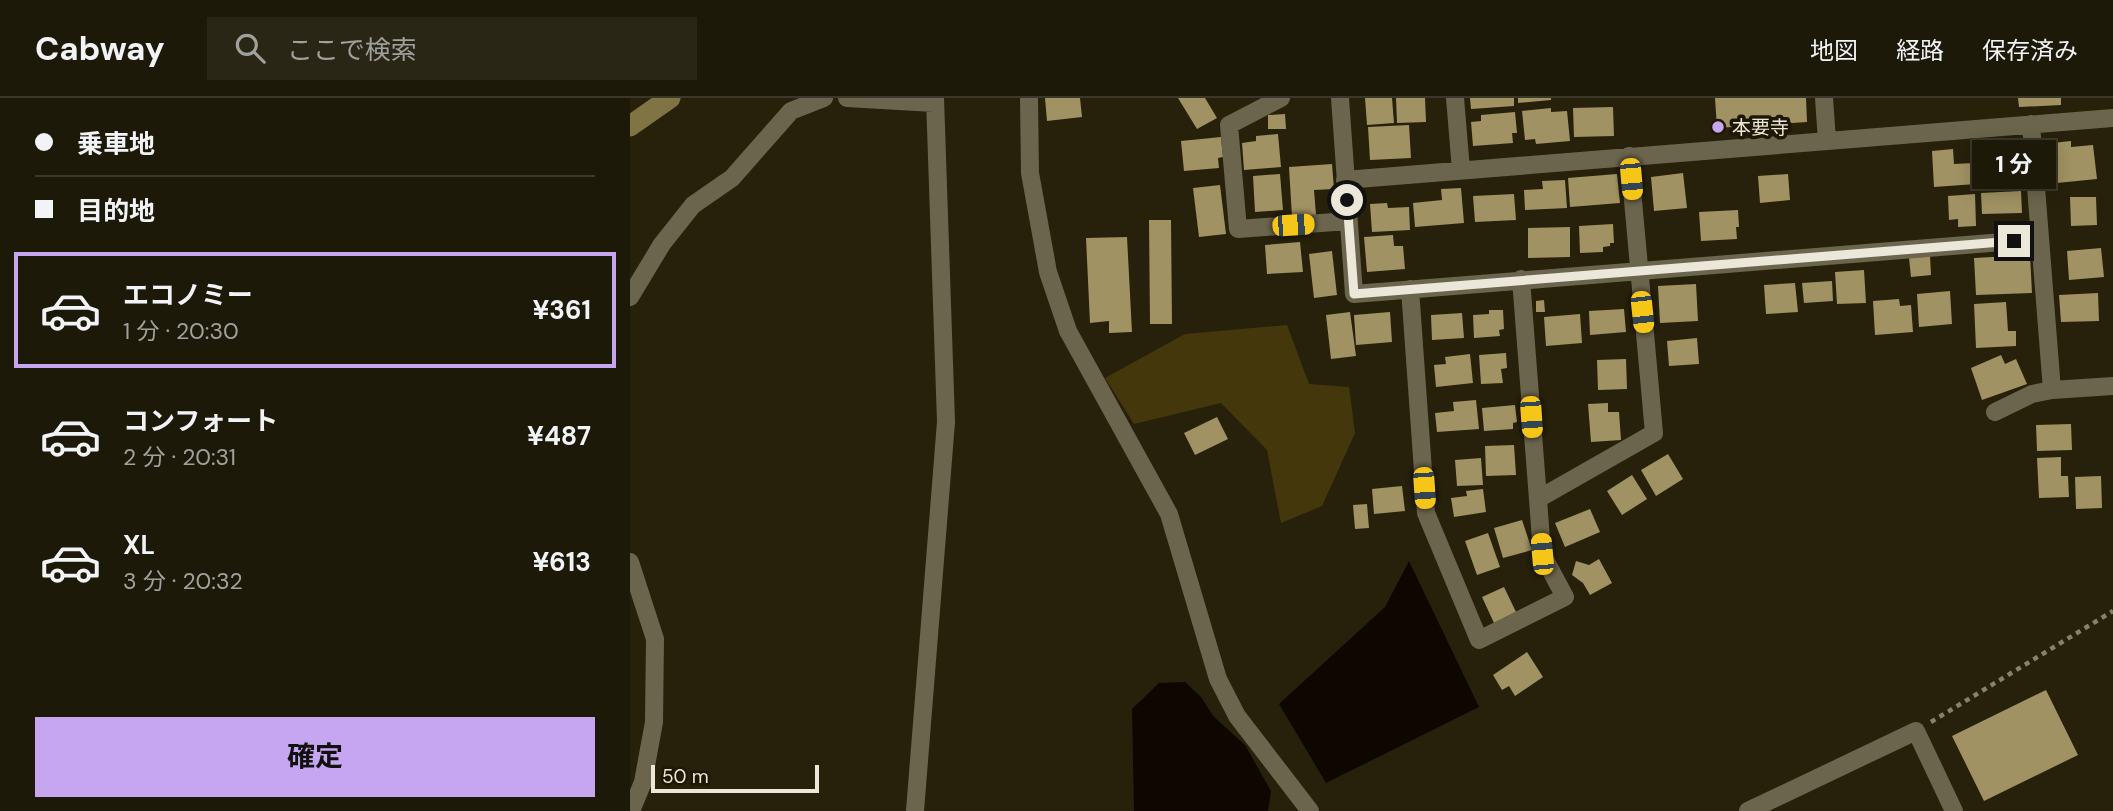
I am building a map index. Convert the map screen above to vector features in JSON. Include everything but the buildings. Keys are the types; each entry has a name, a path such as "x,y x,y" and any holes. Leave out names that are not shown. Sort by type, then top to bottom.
{"street":[{"path":"630,126 670,98"},
{"path":"630,297 662,244 693,205 732,178 791,111 824,98"},
{"path":"846,98 935,101 946,422 915,811"},
{"path":"1029,98 1030,173 1048,272 1068,331 1169,514 1218,680 1237,716 1310,811"},
{"path":"1281,98 1229,125 1238,229 1348,221"},
{"path":"1340,98 1354,294 2040,239"},
{"path":"1455,98 1461,170"},
{"path":"1824,98 1827,141"},
{"path":"1345,180 2113,118"},
{"path":"2031,124 2052,390"},
{"path":"1538,499 1654,433 1629,156"},
{"path":"1410,289 1426,513 1479,640 1564,597 1542,554 1521,279"},
{"path":"1995,412 2032,394 2113,386"},
{"path":"630,562 654,639 653,723 643,782 631,811"},
{"path":"1748,811 1916,731 1954,811"}],"path":[{"path":"1916,731 2113,611"}],"shaded area":[{"path":"1287,325 1309,384 1349,387 1355,433 1322,506 1281,523 1267,450 1221,403 1134,424 1105,378 1185,334"},
{"path":"1409,561 1479,707 1326,783 1279,704 1385,607"},
{"path":"1185,682 1201,697 1214,717 1245,745 1271,791 1268,811 1134,811 1132,709 1159,683"}],"place":[{"name":"本要寺","path":"1718,127"}],"route":[{"path":"1347,200 1354,294 2014,241"}]}
